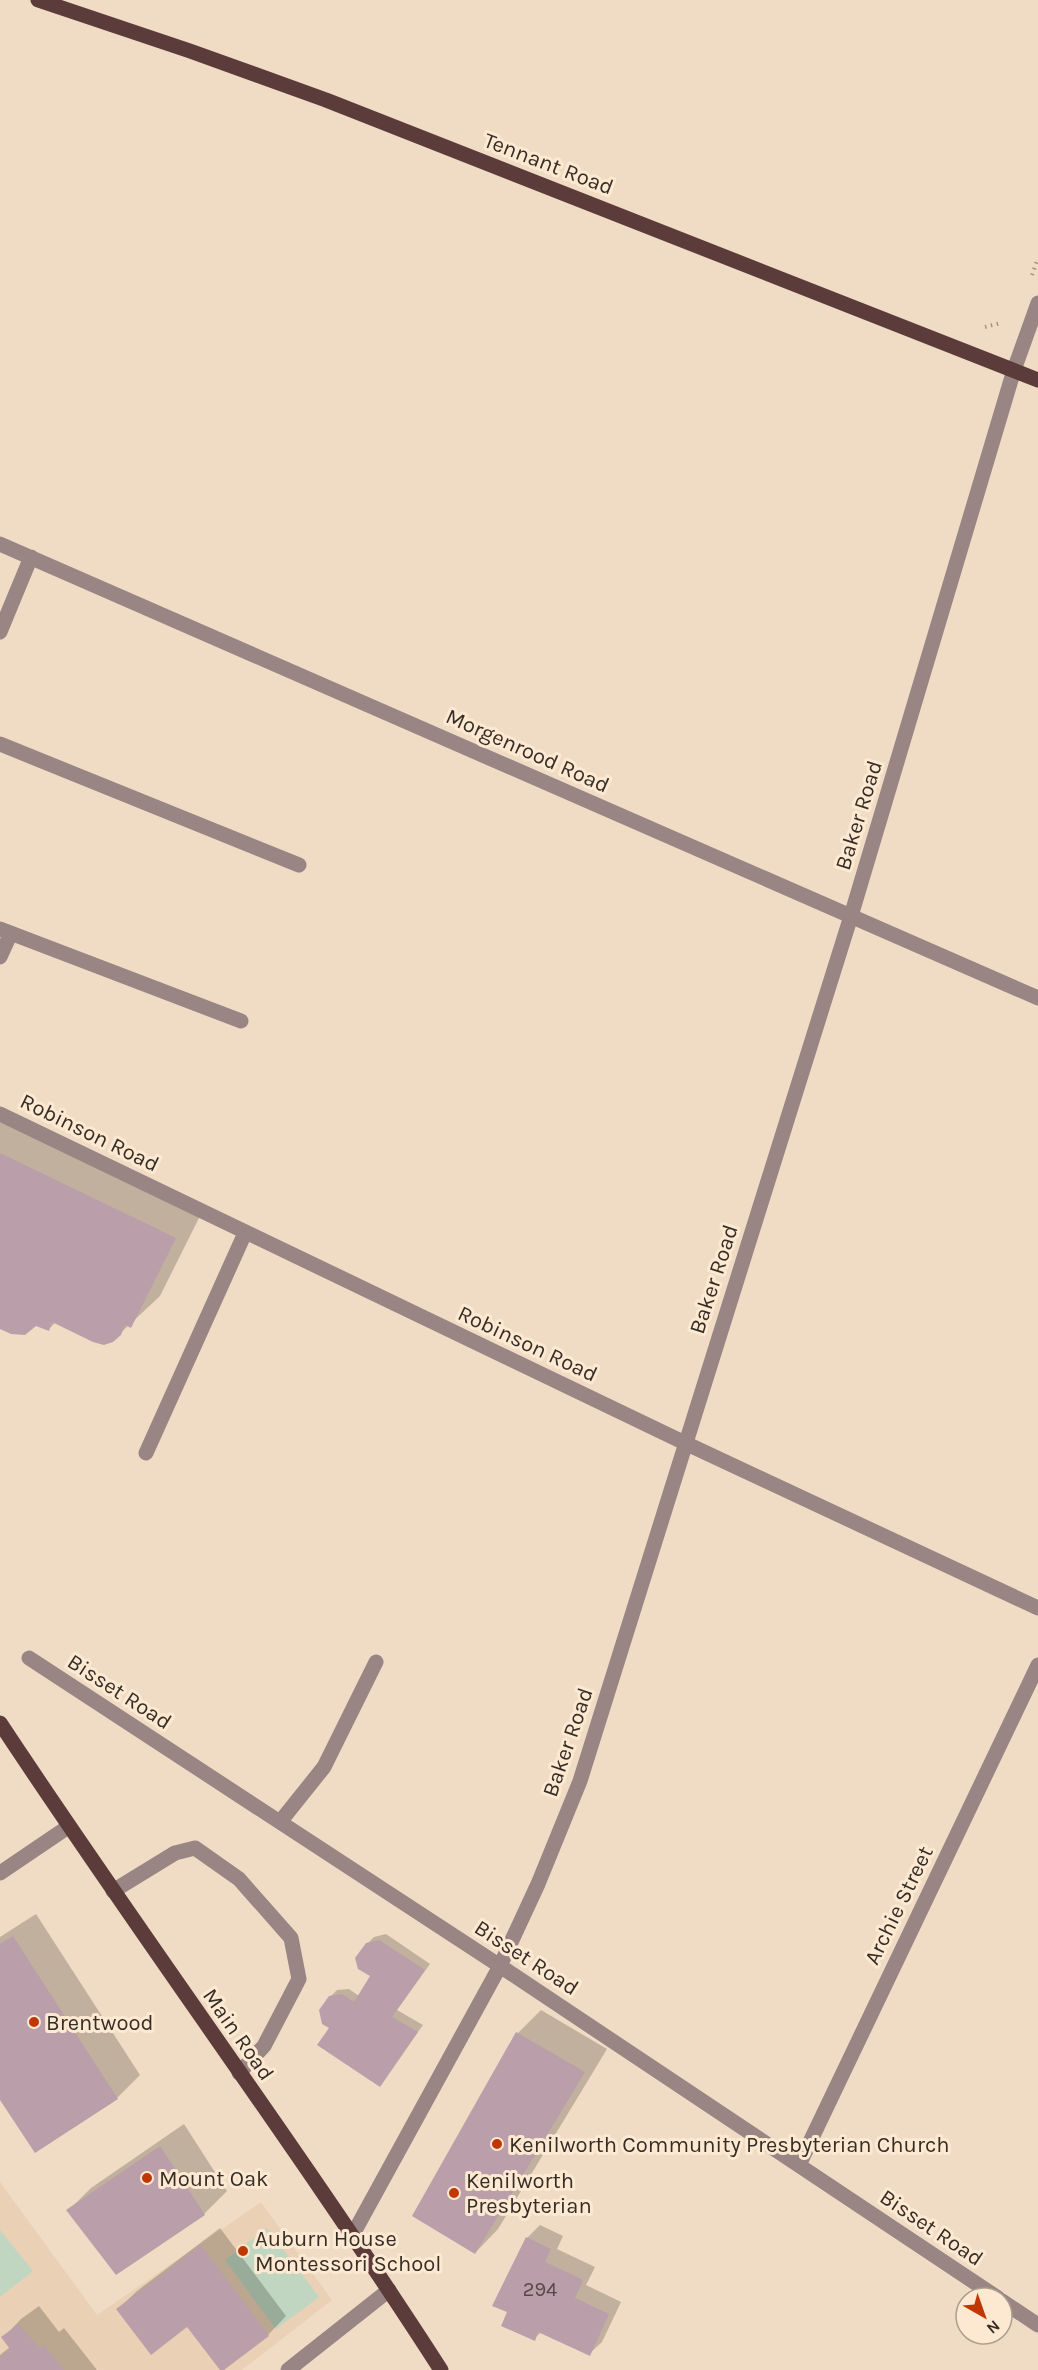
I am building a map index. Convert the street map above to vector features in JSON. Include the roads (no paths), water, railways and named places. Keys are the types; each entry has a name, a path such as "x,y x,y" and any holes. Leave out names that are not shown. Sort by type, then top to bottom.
{"main road":[{"name":"Tennant Road","path":"38,0 326,100 1038,380"},
{"name":"Main Road","path":"0,1723 68,1827 352,2236 441,2370"}],"street":[{"name":"Baker Road","path":"352,2236 500,1966 538,1884 580,1780 851,916 1014,370 1038,303"},
{"name":"Morgenrood Road","path":"0,544 1038,998"},
{"path":"0,632 31,557"},
{"path":"0,744 299,865"},
{"path":"0,957 5,931 241,1022"},
{"name":"Robinson Road","path":"0,1114 685,1443 1038,1608"},
{"path":"146,1453 245,1233"},
{"name":"Bisset Road","path":"29,1658 500,1966 980,2286"},
{"path":"280,1822 324,1767 376,1662"},
{"name":"Archie Street","path":"799,2164 1038,1665"},
{"path":"0,1873 68,1827"},
{"path":"112,1891 175,1853 195,1848 239,1879 291,1938 299,1979 264,2046 239,2073"},
{"path":"288,2370 389,2290"},
{"path":"1014,2309 1038,2325"}],"place":[{"name":"Brentwood","path":"34,2022"},
{"name":"Kenilworth Community Presbyterian Church","path":"497,2144"},
{"name":"Mount Oak","path":"147,2178"},
{"name":"Kenilworth Presbyterian","path":"454,2193"},
{"name":"Auburn House Montessori School","path":"243,2251"}]}
